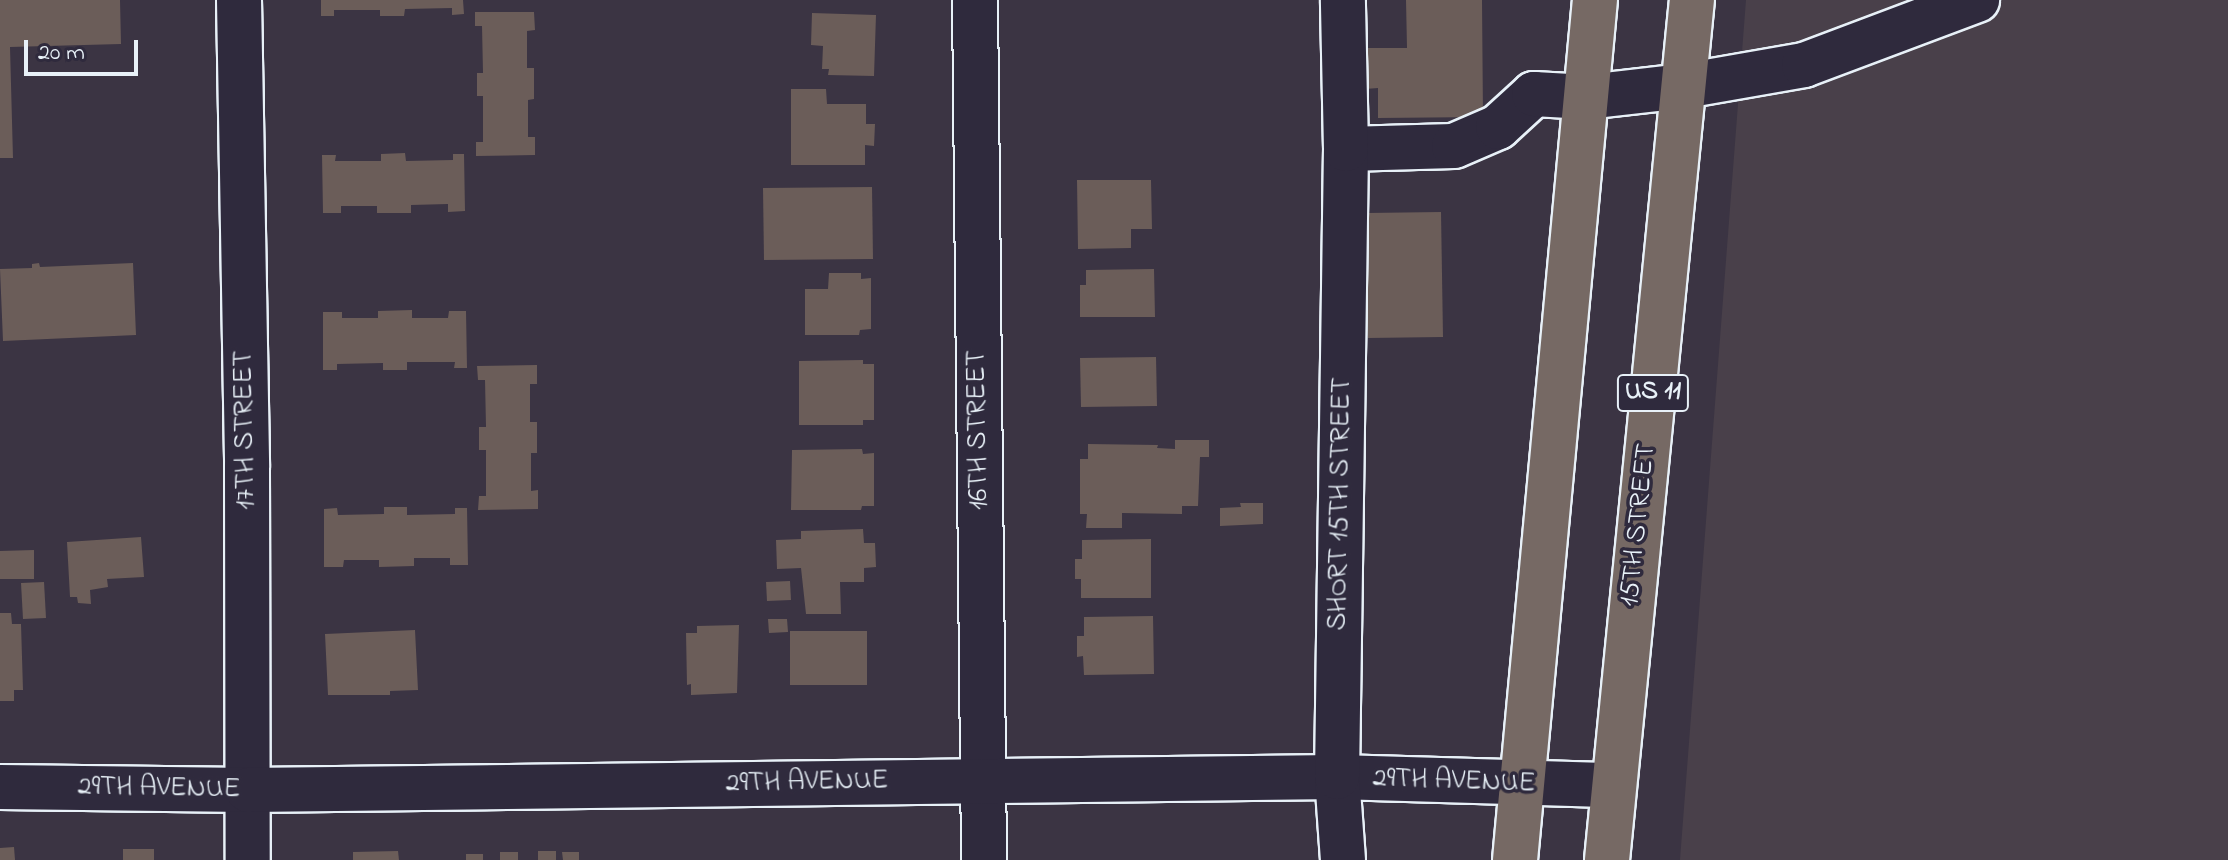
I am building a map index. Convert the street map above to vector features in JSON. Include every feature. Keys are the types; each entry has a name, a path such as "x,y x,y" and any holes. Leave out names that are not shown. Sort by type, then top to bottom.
{"main road":[{"path":"1515,860 1595,0"},
{"name":"15TH STREET","path":"1607,860 1692,0"}],"street":[{"name":"17TH STREET","path":"239,0 247,467 248,860"},
{"name":"16TH STREET","path":"975,0 984,860"},
{"name":"SHORT 15TH STREET","path":"1343,0 1346,149 1337,777 1343,860"},
{"path":"1346,149 1454,146 1498,127 1534,94 1587,97 1684,86 1804,65 1977,0"},
{"name":"29TH AVENUE","path":"0,787 248,790 1337,777 1521,785 1613,785"}],"shaded area":[{"path":"1746,0 2228,0 2228,860 1680,860"}],"building":[{"path":"0,0 120,0 121,44 10,47 13,158 0,158"},
{"path":"321,0 463,0 464,14 452,15 452,8 405,9 404,16 380,16 380,10 334,10 334,16 321,16"},
{"path":"1406,0 1482,0 1483,117 1378,118 1378,88 1365,89 1365,48 1407,48"},
{"path":"475,12 534,12 535,30 527,31 527,68 534,68 534,99 528,100 528,137 535,137 535,155 476,156 476,142 483,142 483,96 477,96 477,73 483,73 482,26 475,26"},
{"path":"812,13 876,15 874,76 828,75 829,69 822,69 823,46 811,45"},
{"path":"791,89 826,89 827,104 866,104 866,124 875,124 874,146 865,145 865,165 791,165"},
{"path":"405,153 406,161 453,160 453,154 464,154 465,211 448,212 448,204 411,205 411,213 377,213 377,206 341,206 341,213 323,213 322,155 336,155 335,161 381,161 381,154"},
{"path":"1077,180 1151,180 1152,229 1131,229 1131,248 1078,249"},
{"path":"872,187 873,259 764,260 763,188"},
{"path":"1441,212 1443,337 1368,338 1367,213"},
{"path":"39,263 40,267 133,263 136,335 3,341 0,269 32,268 32,264"},
{"path":"1154,269 1155,317 1080,317 1080,285 1086,285 1086,270"},
{"path":"829,273 861,273 861,279 871,278 871,329 860,330 859,335 805,335 805,289 828,289"},
{"path":"412,310 412,318 448,318 449,311 466,311 467,368 454,368 455,362 407,362 407,370 383,370 383,363 337,364 337,370 323,370 323,312 342,312 342,318 378,318 378,311"},
{"path":"1156,357 1157,406 1081,407 1080,358"},
{"path":"863,360 863,364 874,364 874,420 863,420 863,425 799,425 799,361"},
{"path":"537,365 537,384 530,384 530,422 537,422 537,453 531,453 531,491 538,490 538,509 478,510 479,496 486,496 486,450 479,450 479,427 486,427 485,380 478,380 477,366"},
{"path":"1175,440 1209,440 1209,457 1200,457 1198,506 1182,506 1182,514 1122,513 1122,528 1086,528 1087,514 1080,514 1080,459 1088,459 1088,444 1158,445 1157,448 1175,449"},
{"path":"862,449 863,454 874,453 874,506 862,506 861,510 791,510 792,450"},
{"path":"1240,503 1263,503 1263,524 1220,526 1220,508 1241,507"},
{"path":"384,507 407,507 407,515 455,514 455,508 467,508 468,565 450,565 450,558 414,558 414,566 379,567 379,560 344,560 343,567 324,567 324,509 337,508 338,515 384,514"},
{"path":"863,529 864,543 875,543 876,567 864,568 864,582 840,582 841,614 806,614 801,568 777,569 776,540 801,539 801,531"},
{"path":"141,537 144,577 107,579 108,587 90,590 91,604 78,603 77,597 70,597 67,542"},
{"path":"1151,539 1151,598 1081,598 1081,579 1075,579 1075,559 1082,559 1082,540"},
{"path":"34,550 34,579 0,579 0,551"},
{"path":"790,581 791,600 767,601 766,582"},
{"path":"44,582 46,618 23,619 21,583"},
{"path":"0,613 11,613 12,624 21,624 23,690 14,690 14,701 0,701"},
{"path":"1153,616 1154,674 1084,675 1083,656 1077,657 1077,636 1084,636 1084,617"},
{"path":"768,619 787,619 788,632 769,633"},
{"path":"739,625 737,693 691,695 691,684 687,685 686,633 697,633 697,626"},
{"path":"415,630 418,690 390,691 390,695 328,695 325,634"},
{"path":"790,631 867,631 867,685 790,685"},
{"path":"14,847 15,860 0,860 0,848"},
{"path":"123,849 154,849 154,860 123,860"},
{"path":"398,851 399,860 353,860 353,852"},
{"path":"538,851 556,851 556,860 538,860"},
{"path":"500,852 518,852 518,860 500,860"},
{"path":"562,852 579,852 579,860 563,860"},
{"path":"466,854 483,854 483,860 466,860"}]}
